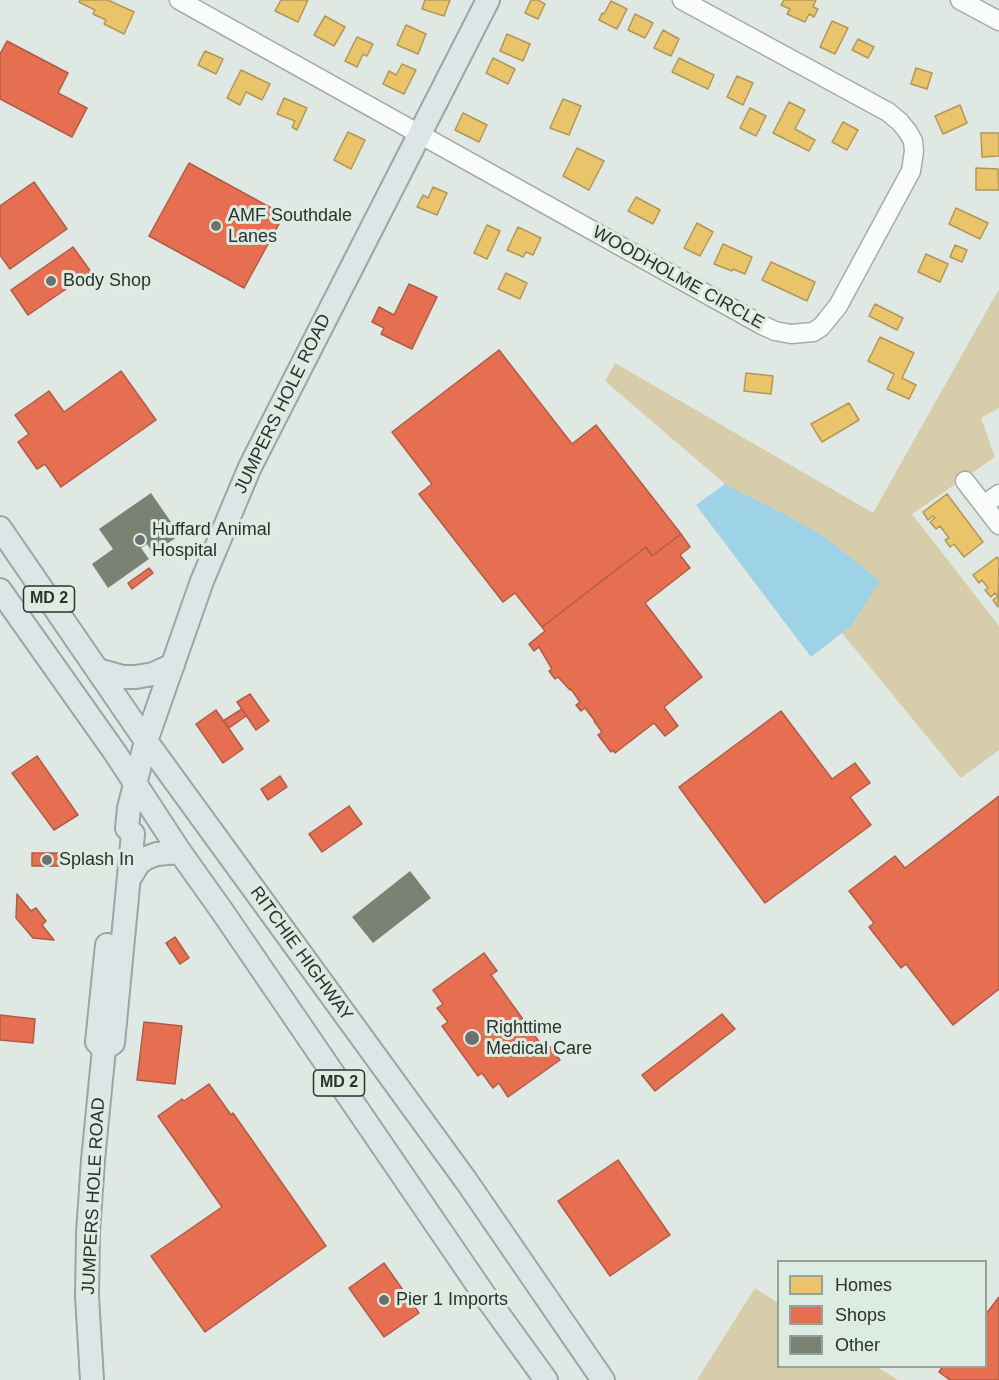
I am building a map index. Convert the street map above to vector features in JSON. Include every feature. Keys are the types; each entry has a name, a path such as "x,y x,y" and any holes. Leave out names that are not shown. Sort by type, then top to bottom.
{"main road":[{"name":"JUMPERS HOLE ROAD","path":"104,1049 113,1043 133,834 128,828 129,808 146,741 208,564 250,467 488,0"},
{"name":"RITCHIE HIGHWAY","path":"0,528 146,741 460,1173 603,1380"},
{"name":"MD 2","path":"0,590 136,783 180,852 498,1315 546,1380"},
{"path":"98,670 136,677 153,674 172,665"},
{"name":"JUMPERS HOLE ROAD","path":"104,1049 97,1042 120,832 128,828"},
{"path":"129,879 139,863 146,858 157,854 180,852"},
{"name":"JUMPERS HOLE ROAD","path":"92,1380 87,1296 88,1233 104,1049"}],"street":[{"name":"WOODHOLME CIRCLE","path":"179,0 762,326 791,334 813,332 821,327 838,306 911,171 913,141 900,122 888,112 682,0"},
{"path":"960,0 999,21"},
{"path":"965,481 999,525"},
{"path":"984,505 999,494"}],"shaded area":[{"path":"999,289 999,408 981,418 995,457 912,514 999,626 999,750 961,778 842,633 851,626 879,581 725,484 605,381 615,363 873,513"},
{"path":"755,1288 777,1302 777,1368 879,1368 898,1380 697,1380"}],"water":[{"path":"725,484 822,535 880,581 851,626 811,657 696,505"}],"building: Homes":[{"path":"80,0 108,0 134,12 124,34 104,24 106,20 93,14 95,10 79,2"},
{"path":"281,0 308,0 298,22 275,11"},
{"path":"425,0 450,0 444,16 422,9"},
{"path":"531,0 538,0 545,4 538,19 525,13"},
{"path":"784,0 816,0 813,7 818,9 814,17 809,14 805,22 787,14 790,9 781,5"},
{"path":"611,1 627,9 617,29 599,20"},
{"path":"635,14 653,23 645,38 628,30"},
{"path":"325,16 345,27 334,46 314,35"},
{"path":"832,21 848,28 835,54 820,47"},
{"path":"406,25 426,34 418,54 397,45"},
{"path":"663,30 679,39 671,56 654,48"},
{"path":"507,34 530,44 523,61 500,51"},
{"path":"357,37 373,44 367,56 363,54 357,67 345,61"},
{"path":"858,39 874,47 868,58 852,50"},
{"path":"205,51 223,59 216,74 198,65"},
{"path":"493,58 515,69 508,84 486,73"},
{"path":"679,58 714,75 708,89 672,72"},
{"path":"402,64 416,70 404,94 383,84 389,71 396,75"},
{"path":"916,68 932,73 927,89 911,84"},
{"path":"241,70 270,84 262,100 246,92 240,105 227,98"},
{"path":"737,76 753,83 743,105 727,97"},
{"path":"284,98 307,108 297,130 292,127 295,121 277,114"},
{"path":"563,99 581,106 569,135 550,128"},
{"path":"789,102 805,110 795,129 815,140 809,151 773,133"},
{"path":"960,105 967,123 943,134 935,116"},
{"path":"750,108 766,116 756,136 740,128"},
{"path":"463,113 487,125 479,142 455,130"},
{"path":"843,122 858,130 847,150 832,142"},
{"path":"348,132 365,140 351,169 334,160"},
{"path":"981,133 999,133 999,156 982,157"},
{"path":"577,148 604,161 589,190 563,176"},
{"path":"976,168 998,169 999,190 976,190"},
{"path":"433,187 447,193 437,215 417,207 423,195 428,198"},
{"path":"636,197 660,210 653,224 628,211"},
{"path":"956,208 988,223 980,239 949,224"},
{"path":"697,223 713,232 700,256 684,248"},
{"path":"487,225 500,231 487,259 474,253"},
{"path":"518,227 541,238 533,255 526,252 523,257 507,250"},
{"path":"723,244 752,257 745,274 714,264"},
{"path":"955,245 967,250 962,262 950,257"},
{"path":"926,254 948,264 940,282 918,272"},
{"path":"771,262 815,282 807,301 762,280"},
{"path":"506,273 527,283 520,299 498,289"},
{"path":"875,304 903,318 897,330 869,316"},
{"path":"880,337 914,353 902,378 916,385 909,399 887,389 894,374 868,361"},
{"path":"746,373 773,376 771,394 744,391"},
{"path":"849,403 859,420 822,442 811,424"},
{"path":"947,494 983,542 964,557 954,544 950,547 945,540 949,538 940,526 936,529 930,522 935,518 933,516 928,520 923,512"},
{"path":"997,557 999,560 998,607 993,600 998,596 995,593 991,597 985,590 988,588 982,580 979,583 973,575"}],"building: Shops":[{"path":"7,41 68,73 58,93 87,108 72,137 0,99 0,54"},
{"name":"AMF Southdale Lanes","path":"189,163 284,215 244,288 149,236"},
{"path":"34,182 67,229 10,269 0,255 0,206"},
{"name":"Body Shop","path":"73,247 91,272 28,315 11,290"},
{"path":"409,284 437,297 412,349 381,334 384,328 372,322 379,307 394,315"},
{"path":"499,350 572,444 596,425 681,534 652,556 646,547 542,627 515,593 503,602 419,494 432,484 392,432"},
{"path":"121,371 156,420 61,487 45,464 37,469 18,442 29,434 15,415 49,391 64,412"},
{"path":"681,534 690,547 680,555 690,568 645,603 702,677 664,707 678,726 665,736 654,723 615,753 613,750 611,752 598,735 602,732 595,721 585,708 581,711 576,705 580,702 571,689 558,677 555,679 539,647 534,651 529,644 545,631 542,627 646,547 652,556"},
{"path":"149,568 153,573 132,589 128,583"},
{"path":"250,694 269,721 256,730 237,702"},
{"path":"242,709 246,716 229,728 223,721"},
{"path":"216,710 243,749 223,763 196,724"},
{"path":"781,711 832,779 855,763 870,783 850,797 871,825 765,903 679,787"},
{"path":"37,756 78,815 54,830 12,773"},
{"path":"280,776 287,787 268,800 261,789"},
{"path":"999,796 999,989 953,1025 906,964 901,968 869,927 874,923 849,891 895,856 905,868"},
{"path":"349,806 362,824 322,852 309,834"},
{"name":"Splash In","path":"32,853 61,853 61,866 32,866"},
{"path":"17,894 31,911 36,908 46,921 42,925 54,940 33,938 16,918"},
{"path":"175,937 189,958 180,964 166,943"},
{"path":"484,953 497,971 491,975 543,1047 547,1043 560,1060 508,1097 499,1083 493,1088 482,1073 478,1076 442,1026 448,1022 437,1008 443,1004 433,990"},
{"path":"722,1014 735,1029 655,1091 642,1075"},
{"path":"0,1015 35,1019 33,1043 0,1040"},
{"path":"144,1022 182,1026 175,1084 137,1080"},
{"path":"209,1084 231,1115 233,1113 326,1246 205,1332 151,1256 222,1207 158,1116"},
{"path":"618,1160 670,1235 610,1276 558,1201"},
{"name":"Pier 1 Imports","path":"384,1263 419,1313 384,1337 349,1288"},
{"path":"999,1297 999,1380 950,1380 939,1372 942,1368 987,1368 987,1313"}],"building: Other":[{"name":"Huffard Animal Hospital","path":"151,493 180,535 153,553 147,544 141,548 149,559 108,588 92,564 113,549 99,529"},
{"path":"410,871 431,898 373,943 352,917"}],"place":[{"name":"AMF Southdale Lanes","path":"216,226"},
{"name":"Body Shop","path":"51,281"},
{"name":"Huffard Animal Hospital","path":"140,540"},
{"name":"Splash In","path":"47,860"},
{"name":"Righttime Medical Care","path":"472,1038"},
{"name":"Pier 1 Imports","path":"384,1300"}]}
